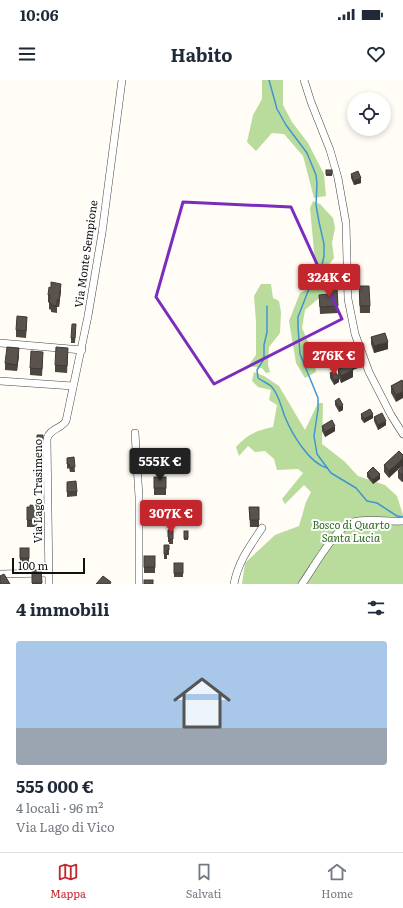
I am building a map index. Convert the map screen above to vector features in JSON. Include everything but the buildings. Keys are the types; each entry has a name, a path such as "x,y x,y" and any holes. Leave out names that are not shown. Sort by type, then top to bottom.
{"street":[{"name":"Via Monte Sempione","path":"59,428 67,419 82,350 102,233 122,80"},
{"path":"304,80 330,150 341,189 346,223 348,299 356,334 369,372 391,415 403,434"},
{"path":"0,343 82,350"},
{"path":"0,381 73,386"},
{"name":"Via Lago Trasimeno","path":"49,584 47,438 50,432 59,428"},
{"path":"135,433 139,497 139,584"},
{"path":"302,584 332,539 346,524 355,521 403,521"},
{"path":"234,584 241,560 262,528"},
{"path":"0,574 49,573"}],"highlighted area":[{"path":"183,202 291,207 342,319 214,384 156,297"}],"green space":[{"path":"262,80 283,80 283,105 292,122 308,143 324,174 326,196 314,198 303,156 284,134 272,133 256,151 247,142 253,115 262,99"},
{"path":"313,201 320,204 333,218 335,228 332,243 334,258 318,279 310,277 315,262 310,208"},
{"path":"323,283 335,284 341,289 325,293 305,310 302,328 313,353 316,372 305,378 296,363 289,321 300,293"},
{"path":"261,284 271,284 273,298 279,301 281,312 280,333 269,347 268,365 270,372 266,373 262,368 248,366 256,355 254,296"},
{"name":"Bosco di Quarto Santa Lucia","path":"254,372 264,376 279,386 305,430 318,403 323,403 322,444 344,461 358,476 385,485 397,496 403,515 403,584 242,584 245,563 275,535 299,526 306,502 311,492 304,485 285,504 282,499 303,473 298,469 277,470 274,459 265,451 255,452 248,446 239,456 236,447 244,439 261,430 273,427 277,405 269,400 271,390 258,387 252,381"}],"waterway":[{"path":"269,80 277,109 286,125 307,153 316,175 316,205 324,244 324,256 322,265 312,281 298,317 298,327 300,354 318,398 314,436 317,454 331,473 356,488 367,501 377,503 397,516 403,517"},
{"path":"267,306 267,332 264,345 264,359 257,370 258,378 274,389 288,424 302,447 314,460 327,468"}]}
